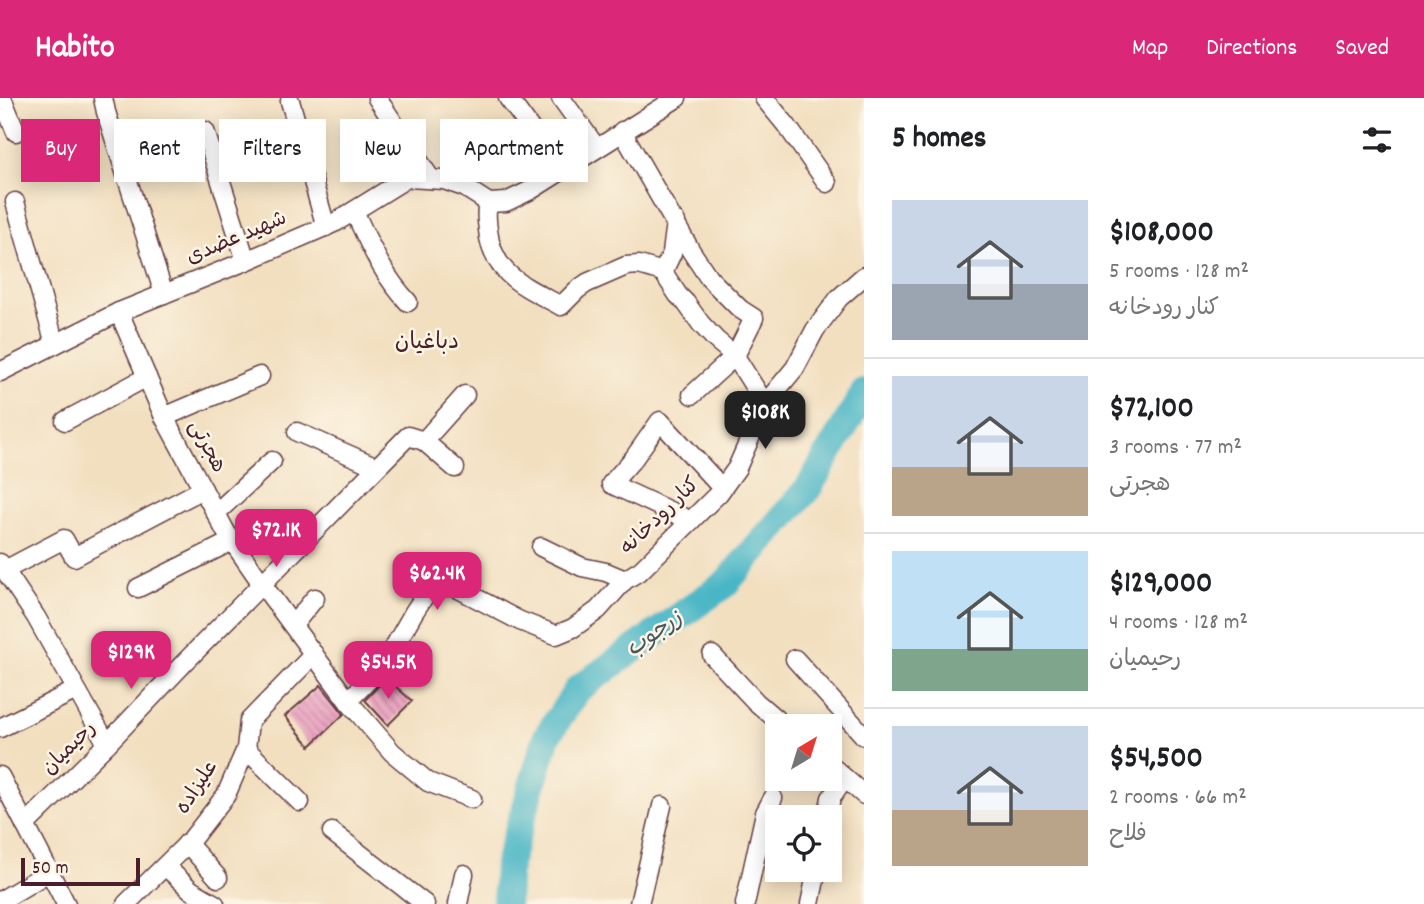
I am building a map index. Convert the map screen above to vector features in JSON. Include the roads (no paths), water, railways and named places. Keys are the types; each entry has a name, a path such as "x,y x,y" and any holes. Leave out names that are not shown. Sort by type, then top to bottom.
{"street":[{"path":"2,98 16,132"},
{"path":"103,98 164,294"},
{"path":"377,98 431,179"},
{"path":"508,98 523,119"},
{"path":"561,98 596,147"},
{"path":"588,152 622,131 653,104 677,98"},
{"path":"764,98 827,183"},
{"path":"290,101 326,227"},
{"path":"205,131 246,261"},
{"path":"622,131 709,278 740,309 754,318 735,356 692,395"},
{"name":"شهید عضدی","path":"0,372 119,312 326,227 407,177 444,180 464,187 489,203"},
{"path":"543,182 506,202 489,203 486,208 489,241 499,265 522,285 561,306 587,282 626,266 639,265 663,272 701,324 735,356 765,404"},
{"path":"15,202 55,344"},
{"path":"354,211 380,266 408,302"},
{"path":"663,272 672,253 676,222"},
{"name":"کنار رودخانه","path":"348,701 385,663 433,583 449,584 520,621 556,635 573,628 598,610 625,580 641,570 722,488 737,468 765,404 795,368 816,330 839,298 864,276"},
{"name":"هجرتی","path":"119,312 164,417 232,541 262,584 348,701 392,752 428,782 472,799"},
{"path":"164,417 260,376"},
{"path":"65,421 147,377"},
{"path":"455,468 424,441 465,395"},
{"path":"691,521 611,484 634,458 660,421 722,488"},
{"path":"297,432 377,467"},
{"name":"رحیمیان","path":"25,825 408,436 424,441"},
{"path":"216,513 272,461"},
{"path":"107,744 36,617 3,566 64,539 74,556 203,489"},
{"path":"138,588 232,541"},
{"path":"541,547 582,567 606,572 625,580"},
{"path":"293,625 315,598"},
{"name":"علیزاده","path":"126,904 145,897 164,866 187,843 226,795 246,749 249,721 314,654"},
{"path":"712,655 770,714"},
{"path":"795,659 864,736"},
{"path":"0,728 76,690"},
{"path":"246,749 300,802"},
{"path":"842,775 864,795"},
{"path":"0,776 66,904"},
{"path":"830,805 831,798 845,778"},
{"path":"745,904 765,813 773,798"},
{"path":"639,904 662,806"},
{"path":"332,832 425,904"},
{"path":"187,843 218,878"},
{"path":"164,866 191,890 215,904"},
{"path":"0,901 49,872"},
{"path":"458,904 464,874"},
{"path":"810,904 815,882"}],"waterway":[{"name":"زرجوب","path":"506,904 508,864 547,736 578,689 725,584 809,487 864,393"}],"district":[{"name":"دباغیان","path":"427,343"}]}
